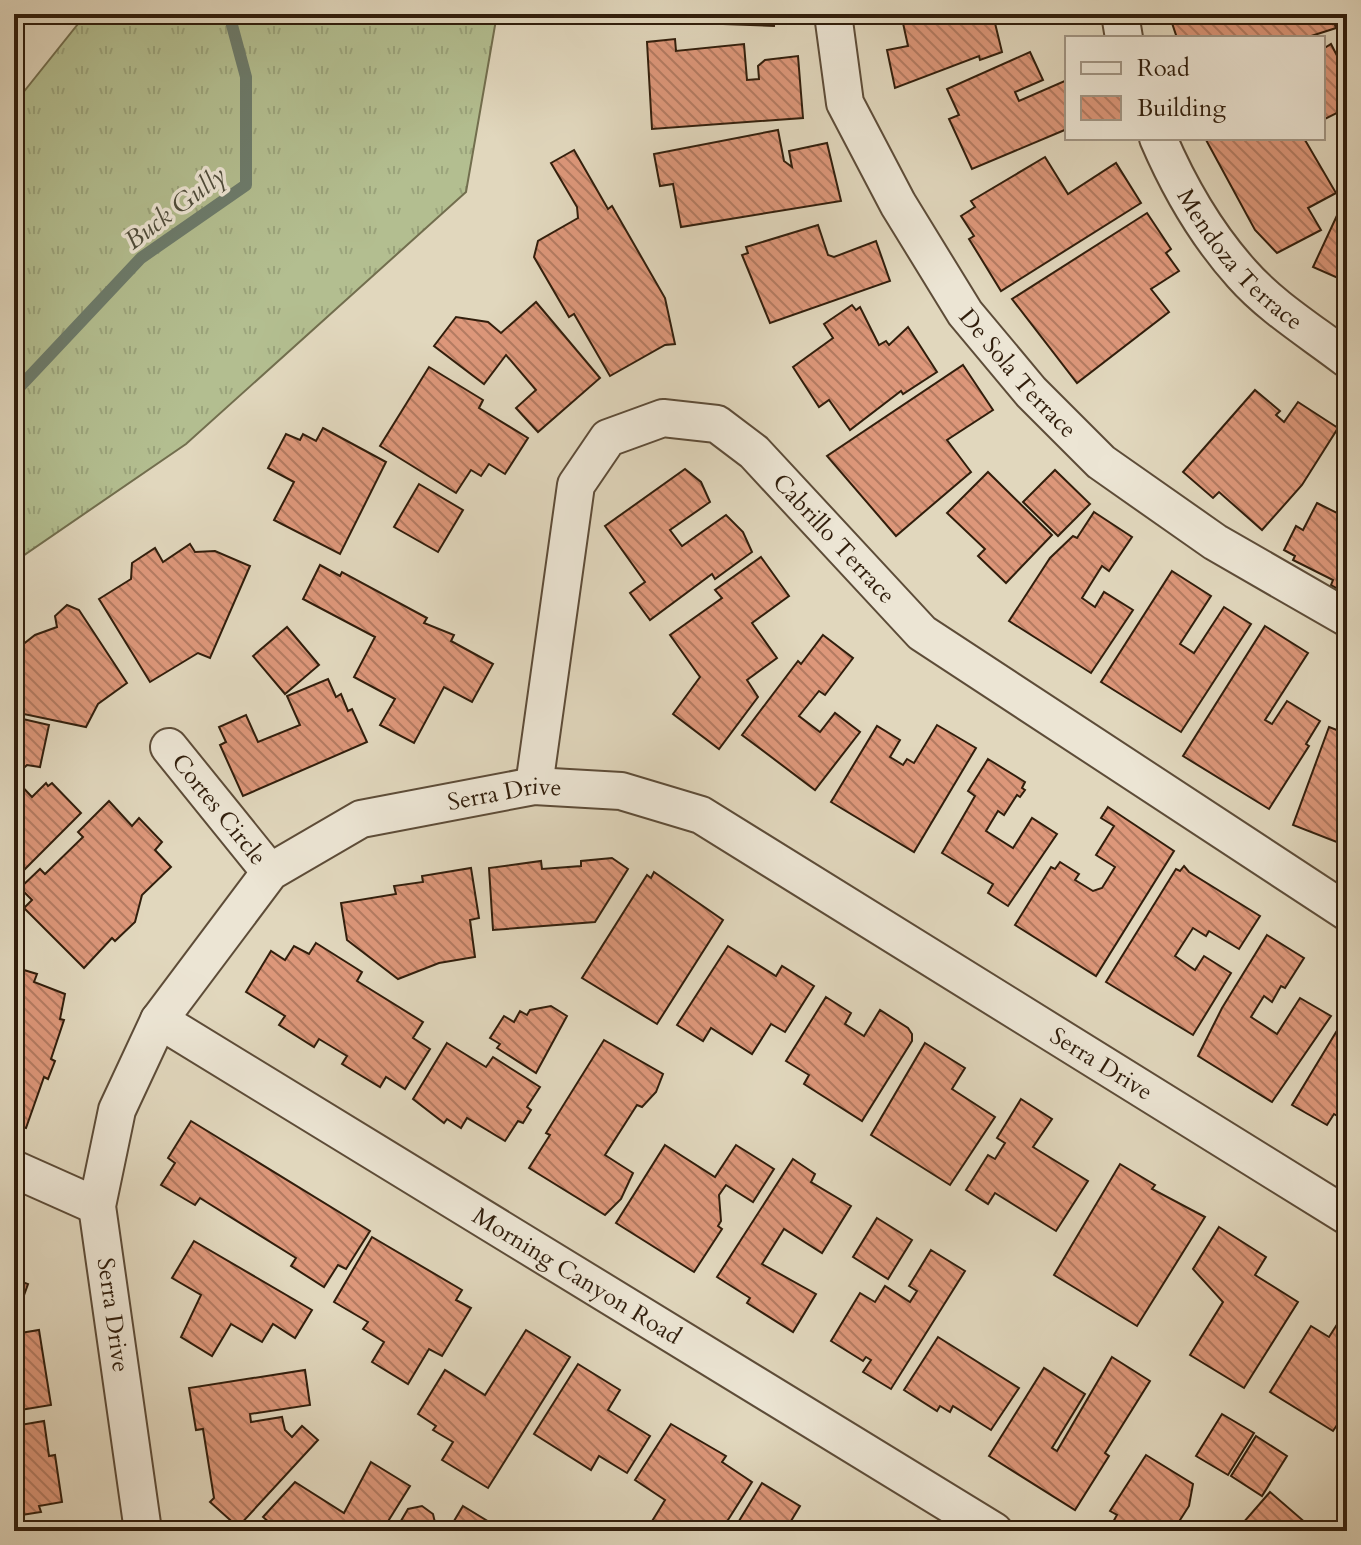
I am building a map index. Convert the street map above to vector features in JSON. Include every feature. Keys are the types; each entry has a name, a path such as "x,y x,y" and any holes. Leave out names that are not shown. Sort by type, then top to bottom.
{"street":[{"name":"De Sola Terrace","path":"833,14 845,103 898,204 965,313 1031,392 1114,471 1215,542 1347,618"},
{"path":"1120,14 1124,36"},
{"name":"Mendoza Terrace","path":"1159,140 1172,171 1204,225 1243,275 1347,359"},
{"name":"Cabrillo Terrace","path":"534,786 576,485 608,438 663,418 717,424 754,452 922,633 1347,912"},
{"name":"Cortes Circle","path":"169,747 270,872"},
{"name":"Serra Drive","path":"143,1531 97,1206 117,1110 159,1020 270,872 361,819 534,786 621,791 701,815 1347,1216"},
{"name":"Morning Canyon Road","path":"159,1020 994,1531"},
{"path":"14,1169 97,1206"}],"green space":[{"path":"86,14 497,14 466,192 186,444 14,562 14,104"}],"building":[{"path":"14,14 23,14 15,53 14,53"},
{"path":"608,14 688,14 688,22 608,18"},
{"path":"725,14 775,14 774,26 724,24"},
{"path":"901,14 1017,14 994,19 1002,52 980,60 979,56 895,88 887,50 908,46"},
{"path":"1169,14 1331,14 1336,28 1311,36 1176,36"},
{"path":"675,39 676,51 744,44 747,80 759,79 758,66 765,60 798,56 803,118 652,129 647,42"},
{"path":"1331,44 1347,75 1347,108 1325,119 1325,48"},
{"path":"1030,52 1043,80 1015,92 1019,101 1065,81 1065,130 972,169 949,119 959,115 947,89"},
{"path":"778,130 784,161 792,167 789,151 827,143 841,201 681,227 673,184 660,186 654,154"},
{"path":"1206,140 1305,140 1336,193 1308,208 1321,230 1277,253 1255,230"},
{"path":"574,150 608,209 612,206 665,298 675,344 665,345 610,376 574,314 569,317 534,257 538,241 578,218 577,207 551,163"},
{"path":"1045,157 1068,194 1116,163 1141,203 1001,291 969,239 974,236 961,216 975,207 971,201"},
{"path":"1347,194 1347,282 1313,267"},
{"path":"1147,213 1171,249 1166,253 1179,271 1151,289 1169,312 1077,383 1012,299"},
{"path":"818,225 828,255 834,257 876,241 890,281 770,323 742,255 748,253 746,247"},
{"path":"536,302 600,378 538,432 516,408 536,390 506,355 484,384 434,346 456,317 488,322 501,333"},
{"path":"852,305 856,310 860,307 879,345 886,341 889,345 908,327 937,372 903,394 901,391 850,430 829,400 819,407 793,367 833,338 824,324"},
{"path":"963,365 993,410 947,440 971,472 896,536 827,456"},
{"path":"429,367 483,400 479,408 528,438 505,474 489,464 481,476 471,470 456,493 380,446"},
{"path":"1255,390 1280,411 1276,415 1284,422 1298,402 1338,428 1302,485 1262,530 1219,492 1213,498 1183,472"},
{"path":"323,428 386,462 340,554 274,520 294,482 268,468 286,434 300,440 303,434 316,441"},
{"path":"685,469 701,482 710,502 670,530 682,546 726,515 743,532 752,552 715,579 712,574 650,620 630,593 645,582 605,526"},
{"path":"1055,470 1090,504 1058,536 1023,502"},
{"path":"988,472 1052,535 1006,583 978,556 985,549 947,513"},
{"path":"419,484 463,510 438,552 394,527"},
{"path":"1317,503 1341,515 1347,503 1347,594 1331,585 1333,580 1293,560 1295,556 1284,550 1296,526 1303,530"},
{"path":"1094,512 1132,537 1109,571 1102,566 1082,598 1095,607 1104,592 1133,610 1091,673 1009,621 1050,558 1073,536 1077,538"},
{"path":"190,544 195,552 215,551 250,566 210,658 198,653 150,682 99,599 131,579 132,563 155,548 163,562"},
{"path":"761,557 789,596 752,623 777,658 747,680 758,697 719,749 673,714 700,677 670,635 722,598 715,590"},
{"path":"320,565 340,576 342,572 427,618 424,623 454,635 451,641 493,664 472,702 444,687 414,743 380,725 395,699 354,677 375,637 303,599"},
{"path":"1172,571 1211,596 1180,644 1194,653 1224,607 1251,624 1181,732 1101,682"},
{"path":"67,605 79,610 127,683 98,704 86,727 14,712 14,647 17,649 35,635 57,627 55,616"},
{"path":"1265,626 1308,653 1265,720 1272,724 1287,701 1320,721 1306,744 1309,746 1269,809 1183,756"},
{"path":"287,627 319,665 285,694 253,656"},
{"path":"823,635 853,658 825,695 819,691 799,716 820,732 835,713 860,732 815,790 742,735 798,661 801,664"},
{"path":"328,679 336,697 341,694 348,711 352,709 367,742 243,796 220,745 226,742 219,727 246,715 258,742 300,725 287,696"},
{"path":"14,717 49,725 40,767 27,765 14,777"},
{"path":"937,725 976,748 914,852 831,802 877,726 900,740 890,757 903,765 907,759 914,763"},
{"path":"1329,727 1347,734 1347,846 1293,825"},
{"path":"988,759 1025,782 1022,788 1025,790 1020,797 1017,795 1004,815 998,811 986,831 1013,848 1032,818 1057,834 1008,906 988,893 993,884 942,853 975,796 968,791"},
{"path":"14,778 32,797 46,783 48,786 52,783 81,813 14,880"},
{"path":"109,801 132,826 139,818 162,842 155,850 171,867 142,895 135,922 115,941 112,938 84,968 24,908 32,900 20,888 40,869 45,874 83,837 78,832"},
{"path":"1108,807 1174,851 1096,976 1015,925 1051,867 1055,869 1060,862 1079,874 1075,880 1093,891 1102,888 1115,867 1096,855 1114,826 1101,818"},
{"path":"612,858 628,869 595,922 493,930 489,868 541,861 542,869 581,866 581,861"},
{"path":"1184,866 1260,916 1239,949 1209,931 1206,936 1193,928 1175,956 1195,970 1204,956 1231,973 1193,1035 1106,982 1176,869 1180,871"},
{"path":"471,868 479,918 470,920 475,957 439,963 398,979 347,940 341,903 396,894 394,886 423,882 422,876"},
{"path":"654,872 723,920 657,1024 582,978 647,875 651,878"},
{"path":"1267,935 1304,958 1285,988 1281,986 1272,1002 1264,996 1251,1017 1277,1034 1300,998 1331,1016 1272,1102 1198,1056 1222,1008"},
{"path":"316,943 362,972 357,981 423,1022 413,1038 430,1049 405,1089 386,1077 380,1087 342,1064 347,1056 319,1039 314,1047 279,1025 285,1016 246,992 271,951 285,960 294,946 309,954"},
{"path":"728,946 776,976 782,966 814,986 785,1032 771,1024 752,1054 711,1028 703,1041 677,1025"},
{"path":"14,967 37,974 34,982 65,994 60,1019 64,1020 51,1059 55,1061 48,1079 44,1077 26,1128 14,1124"},
{"path":"826,997 851,1013 845,1024 864,1036 880,1010 912,1034 912,1041 862,1121 804,1084 809,1075 786,1061"},
{"path":"551,1006 567,1016 536,1073 497,1048 500,1044 490,1038 504,1016 514,1022 520,1011 527,1015 530,1010"},
{"path":"1347,1014 1347,1122 1334,1114 1327,1125 1292,1105"},
{"path":"604,1040 663,1074 656,1092 642,1107 637,1105 605,1155 633,1173 621,1199 605,1215 529,1168 550,1135 546,1133"},
{"path":"447,1043 486,1067 493,1057 540,1087 527,1107 531,1110 523,1123 518,1121 505,1141 467,1118 461,1128 447,1119 444,1123 413,1099"},
{"path":"925,1043 965,1068 952,1089 995,1117 950,1185 871,1135"},
{"path":"1021,1099 1052,1119 1033,1147 1088,1181 1056,1231 995,1193 988,1204 966,1190 988,1155 995,1159 1005,1143 997,1138"},
{"path":"191,1121 370,1231 346,1269 338,1265 324,1287 291,1266 296,1258 200,1198 195,1205 161,1185 175,1163 168,1158"},
{"path":"665,1145 715,1177 736,1145 774,1169 753,1202 726,1185 719,1195 721,1221 718,1226 722,1229 694,1272 616,1223"},
{"path":"793,1159 815,1174 811,1182 851,1206 822,1253 784,1229 762,1264 816,1294 793,1332 747,1303 750,1298 717,1277"},
{"path":"1120,1164 1155,1185 1152,1189 1205,1217 1137,1326 1054,1275"},
{"path":"877,1218 912,1240 888,1279 853,1257"},
{"path":"1219,1227 1266,1257 1255,1275 1298,1302 1244,1388 1190,1355 1223,1302 1193,1269"},
{"path":"372,1237 462,1290 456,1300 471,1308 442,1356 429,1349 408,1384 372,1362 384,1342 363,1329 368,1322 334,1302"},
{"path":"194,1241 312,1310 295,1338 273,1324 262,1342 231,1324 212,1356 181,1337 201,1295 172,1278"},
{"path":"931,1250 965,1271 891,1389 863,1372 871,1360 866,1357 863,1361 831,1341 860,1293 875,1302 885,1286 910,1302 917,1291 909,1286"},
{"path":"14,1279 28,1284 14,1323"},
{"path":"1347,1309 1347,1410 1333,1431 1270,1392 1311,1326 1329,1337"},
{"path":"39,1330 51,1405 14,1411 14,1334"},
{"path":"526,1330 570,1357 488,1488 442,1460 453,1442 433,1430 436,1426 418,1414 445,1370 485,1395"},
{"path":"938,1337 1019,1388 991,1430 953,1406 950,1412 940,1406 937,1411 904,1390"},
{"path":"1112,1357 1150,1381 1105,1453 1109,1456 1075,1510 989,1456 1044,1368 1085,1394 1052,1448 1057,1451"},
{"path":"578,1364 620,1390 608,1410 650,1436 627,1473 599,1456 591,1470 534,1434"},
{"path":"305,1370 310,1405 250,1414 251,1422 282,1417 285,1430 292,1437 302,1426 318,1440 238,1527 210,1502 214,1498 203,1429 196,1430 189,1388"},
{"path":"1222,1414 1254,1433 1228,1475 1196,1456"},
{"path":"44,1421 49,1456 55,1455 62,1502 39,1506 41,1512 15,1516 14,1426"},
{"path":"671,1424 726,1456 722,1462 752,1482 721,1531 646,1531 665,1500 635,1480"},
{"path":"1256,1436 1287,1456 1262,1496 1231,1476"},
{"path":"1146,1455 1193,1484 1189,1506 1173,1531 1108,1531 1117,1515 1110,1511"},
{"path":"371,1462 410,1486 382,1531 279,1531 263,1517 295,1482 344,1513"},
{"path":"762,1483 800,1506 785,1531 755,1531 739,1521"},
{"path":"1270,1492 1307,1524 1301,1531 1236,1531"},
{"path":"422,1506 433,1514 437,1531 395,1531 408,1509"},
{"path":"463,1506 504,1531 448,1531"},
{"path":"1347,1510 1347,1531 1335,1531 1338,1526 1335,1524"}],"waterway":[{"name":"Buck Gully","path":"14,393 141,258 246,185 246,77 229,14"}]}
